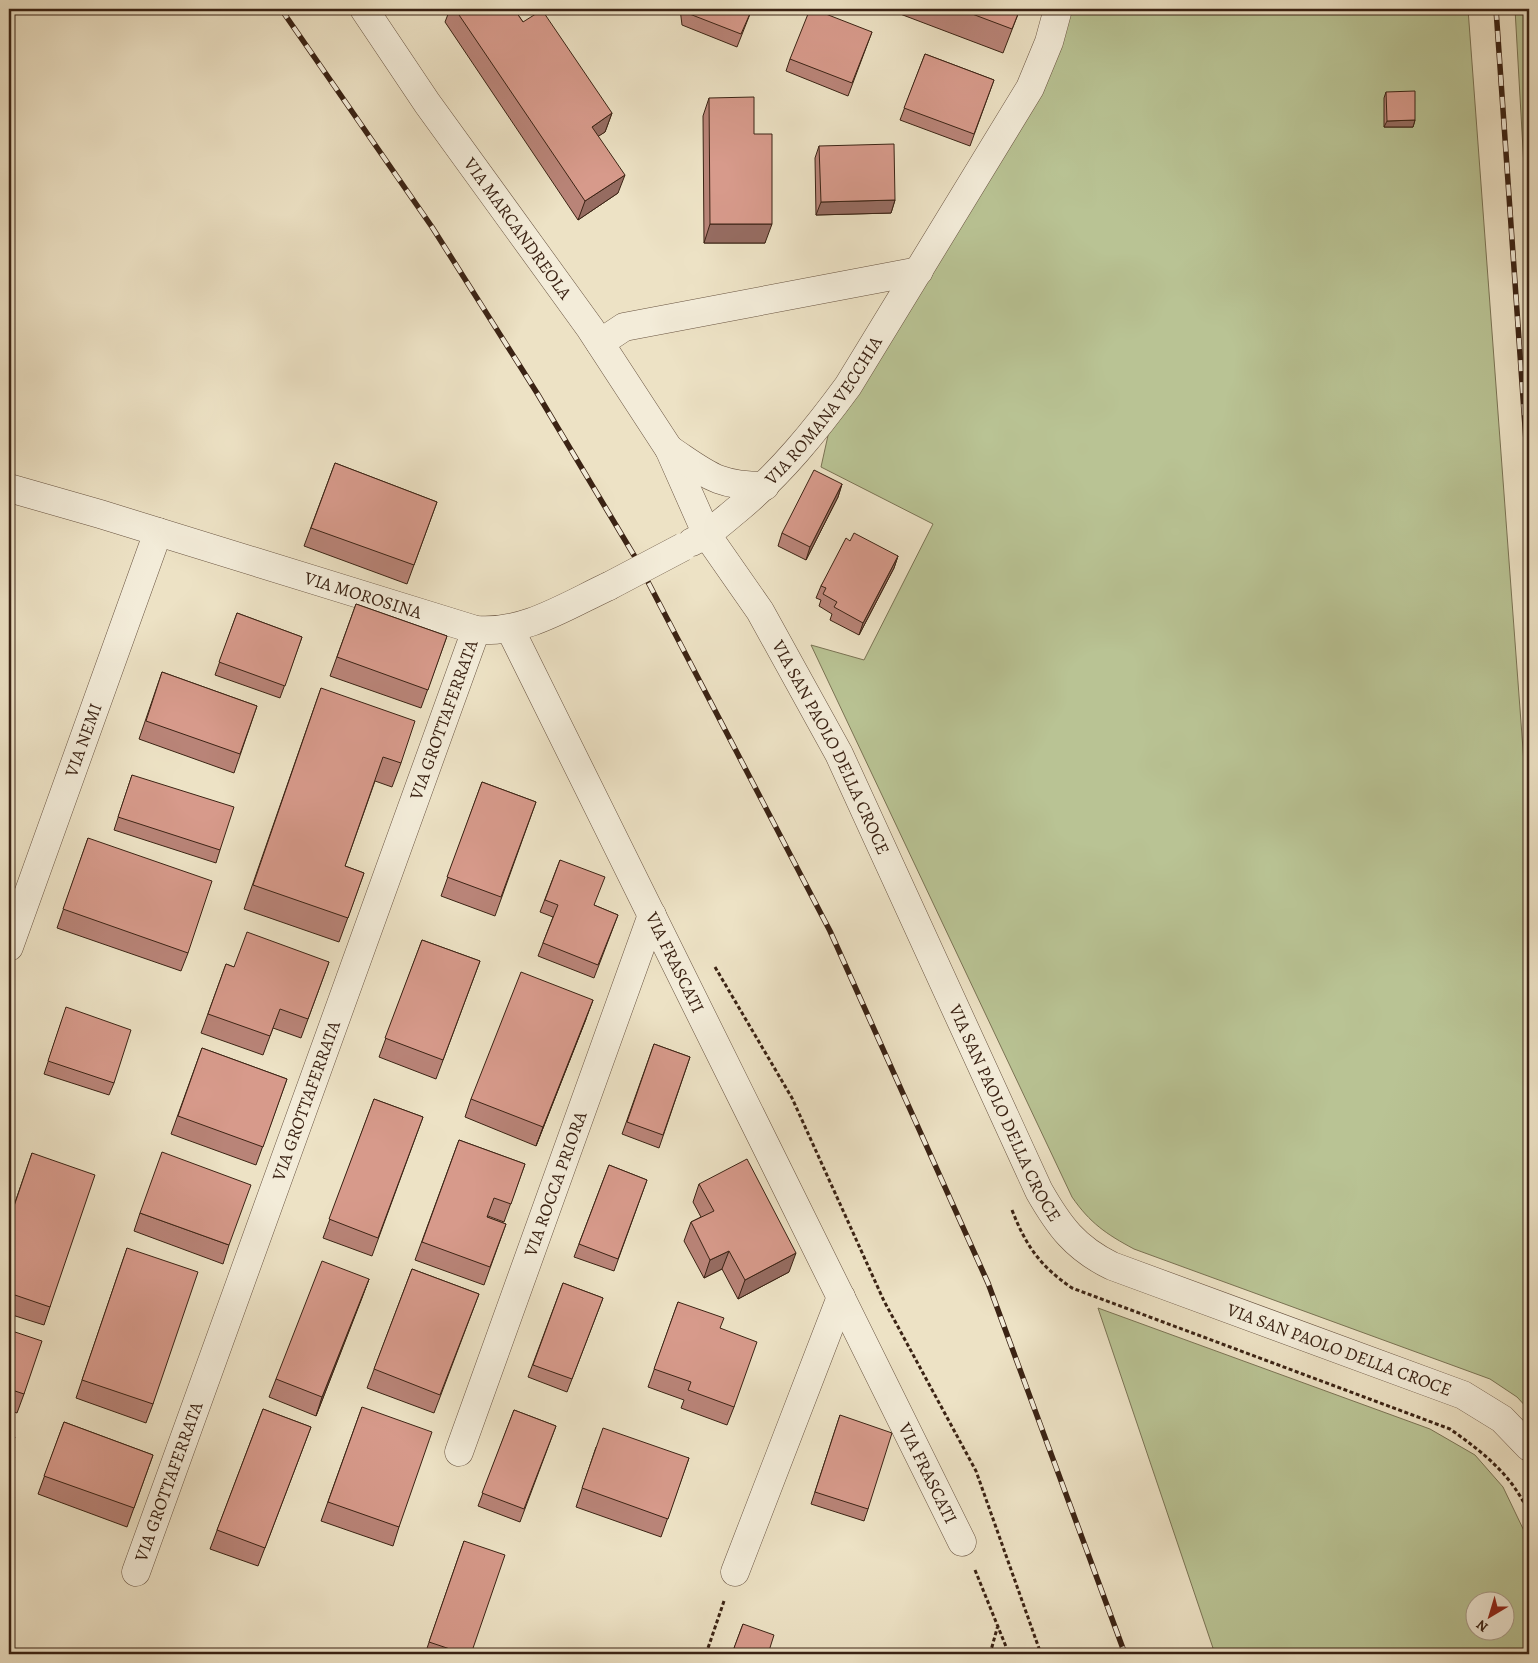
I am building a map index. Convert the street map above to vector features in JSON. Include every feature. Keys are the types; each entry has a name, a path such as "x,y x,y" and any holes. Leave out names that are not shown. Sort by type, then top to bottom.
{"street":[{"name":"VIA MARCANDREOLA","path":"364,9 427,103 600,343 669,449 708,535"},
{"name":"VIA ROMANA VECCHIA","path":"708,535 765,486 810,436 848,386 1030,88 1049,42 1058,9"},
{"path":"600,343 624,327 919,270"},
{"name":"VIA MARCANDREOLA","path":"669,449 710,477 739,486 765,486"},
{"name":"VIA MOROSINA","path":"9,488 476,630 510,629 538,620 708,535"},
{"name":"VIA NEMI","path":"9,947 158,532"},
{"name":"VIA SAN PAOLO DELLA CROCE","path":"708,535 747,590 822,720 870,819 1039,1191 1070,1238 1100,1260 1127,1273 1463,1395 1502,1419 1529,1447"},
{"name":"VIA FRASCATI","path":"510,629 962,1542"},
{"name":"VIA GROTTAFERRATA","path":"136,1572 476,630"},
{"name":"VIA ROCCA PRIORA","path":"459,1452 652,915"},
{"path":"735,1572 841,1297"}],"path":[{"path":"710,959 792,1098 884,1301 976,1471 1041,1654"},
{"name":"VIA FRASCATI","path":"962,1542 1009,1654"},
{"path":"706,1654 735,1572"},
{"path":"990,1654 998,1624"}],"green space":[{"path":"1057,9 1468,9 1529,830 1529,1410 1517,1397 1490,1379 1134,1249 1107,1233 1085,1214 1072,1197 811,645 864,660 933,524 821,467 835,404 919,271"},
{"path":"1515,9 1529,9 1529,167 1524,167"},
{"path":"1098,1308 1430,1429 1475,1455 1503,1487 1529,1544 1529,1654 1215,1654"}],"building":[{"path":"455,9 514,9 523,22 542,10 612,113 592,127 625,175 585,201"},
{"path":"686,9 752,9 741,34 687,13"},
{"path":"810,9 872,32 852,83 790,59"},
{"path":"959,9 1020,9 1012,29"},
{"path":"925,54 994,80 974,134 904,108"},
{"path":"1415,91 1415,120 1387,121 1386,92"},
{"path":"754,97 754,134 772,134 772,224 710,224 709,98"},
{"path":"894,144 895,200 821,202 819,146"},
{"path":"335,463 437,502 414,565 311,528"},
{"path":"814,470 842,484 810,547 782,533"},
{"path":"854,533 898,556 863,623 834,607 837,602 823,594 826,588 821,586 846,538 850,541"},
{"path":"356,604 447,636 428,690 337,657"},
{"path":"237,613 302,637 285,686 219,662"},
{"path":"162,672 257,706 240,754 146,721"},
{"path":"321,688 415,721 401,763 383,757 345,866 364,873 348,918 253,885"},
{"path":"132,775 234,807 220,850 118,817"},
{"path":"482,782 536,802 501,897 447,877"},
{"path":"88,838 212,881 188,953 63,909"},
{"path":"560,860 605,877 594,905 618,915 598,965 543,943 558,905 545,900"},
{"path":"247,932 329,962 308,1019 280,1009 270,1036 208,1014 226,964 234,967"},
{"path":"422,940 480,961 443,1060 385,1038"},
{"path":"521,972 593,1000 543,1127 471,1099"},
{"path":"66,1007 131,1030 114,1083 48,1061"},
{"path":"654,1044 690,1057 663,1135 627,1122"},
{"path":"202,1048 287,1079 263,1147 178,1116"},
{"path":"374,1099 423,1117 378,1238 329,1219"},
{"path":"459,1140 525,1164 511,1204 494,1198 487,1217 506,1224 490,1267 422,1242"},
{"path":"162,1152 251,1185 229,1245 140,1213"},
{"path":"32,1153 95,1175 50,1307 9,1293 9,1221"},
{"path":"747,1159 796,1253 745,1280 729,1251 710,1260 691,1222 714,1211 699,1184"},
{"path":"609,1165 647,1180 618,1259 579,1244"},
{"path":"127,1248 198,1272 153,1404 82,1380"},
{"path":"322,1261 369,1279 322,1397 276,1379"},
{"path":"412,1269 479,1294 440,1395 374,1369"},
{"path":"563,1283 603,1298 572,1379 533,1365"},
{"path":"678,1302 724,1318 720,1328 757,1342 734,1407 688,1390 691,1382 654,1369"},
{"path":"9,1330 42,1341 24,1394 9,1389"},
{"path":"362,1407 432,1432 399,1527 328,1502"},
{"path":"263,1409 311,1427 265,1548 217,1530"},
{"path":"514,1410 556,1426 524,1509 482,1493"},
{"path":"840,1415 892,1433 868,1509 815,1492"},
{"path":"64,1422 153,1455 134,1508 44,1476"},
{"path":"603,1428 689,1458 668,1519 582,1488"},
{"path":"9,1435 15,1437 9,1455"},
{"path":"464,1541 505,1555 471,1654 465,1654 429,1642"},
{"path":"743,1624 774,1635 768,1654 754,1654 734,1648"}],"railway":[{"path":"281,9 432,227 537,393 635,557 830,931 988,1283 1125,1654"},
{"path":"1496,9 1529,484"}]}
